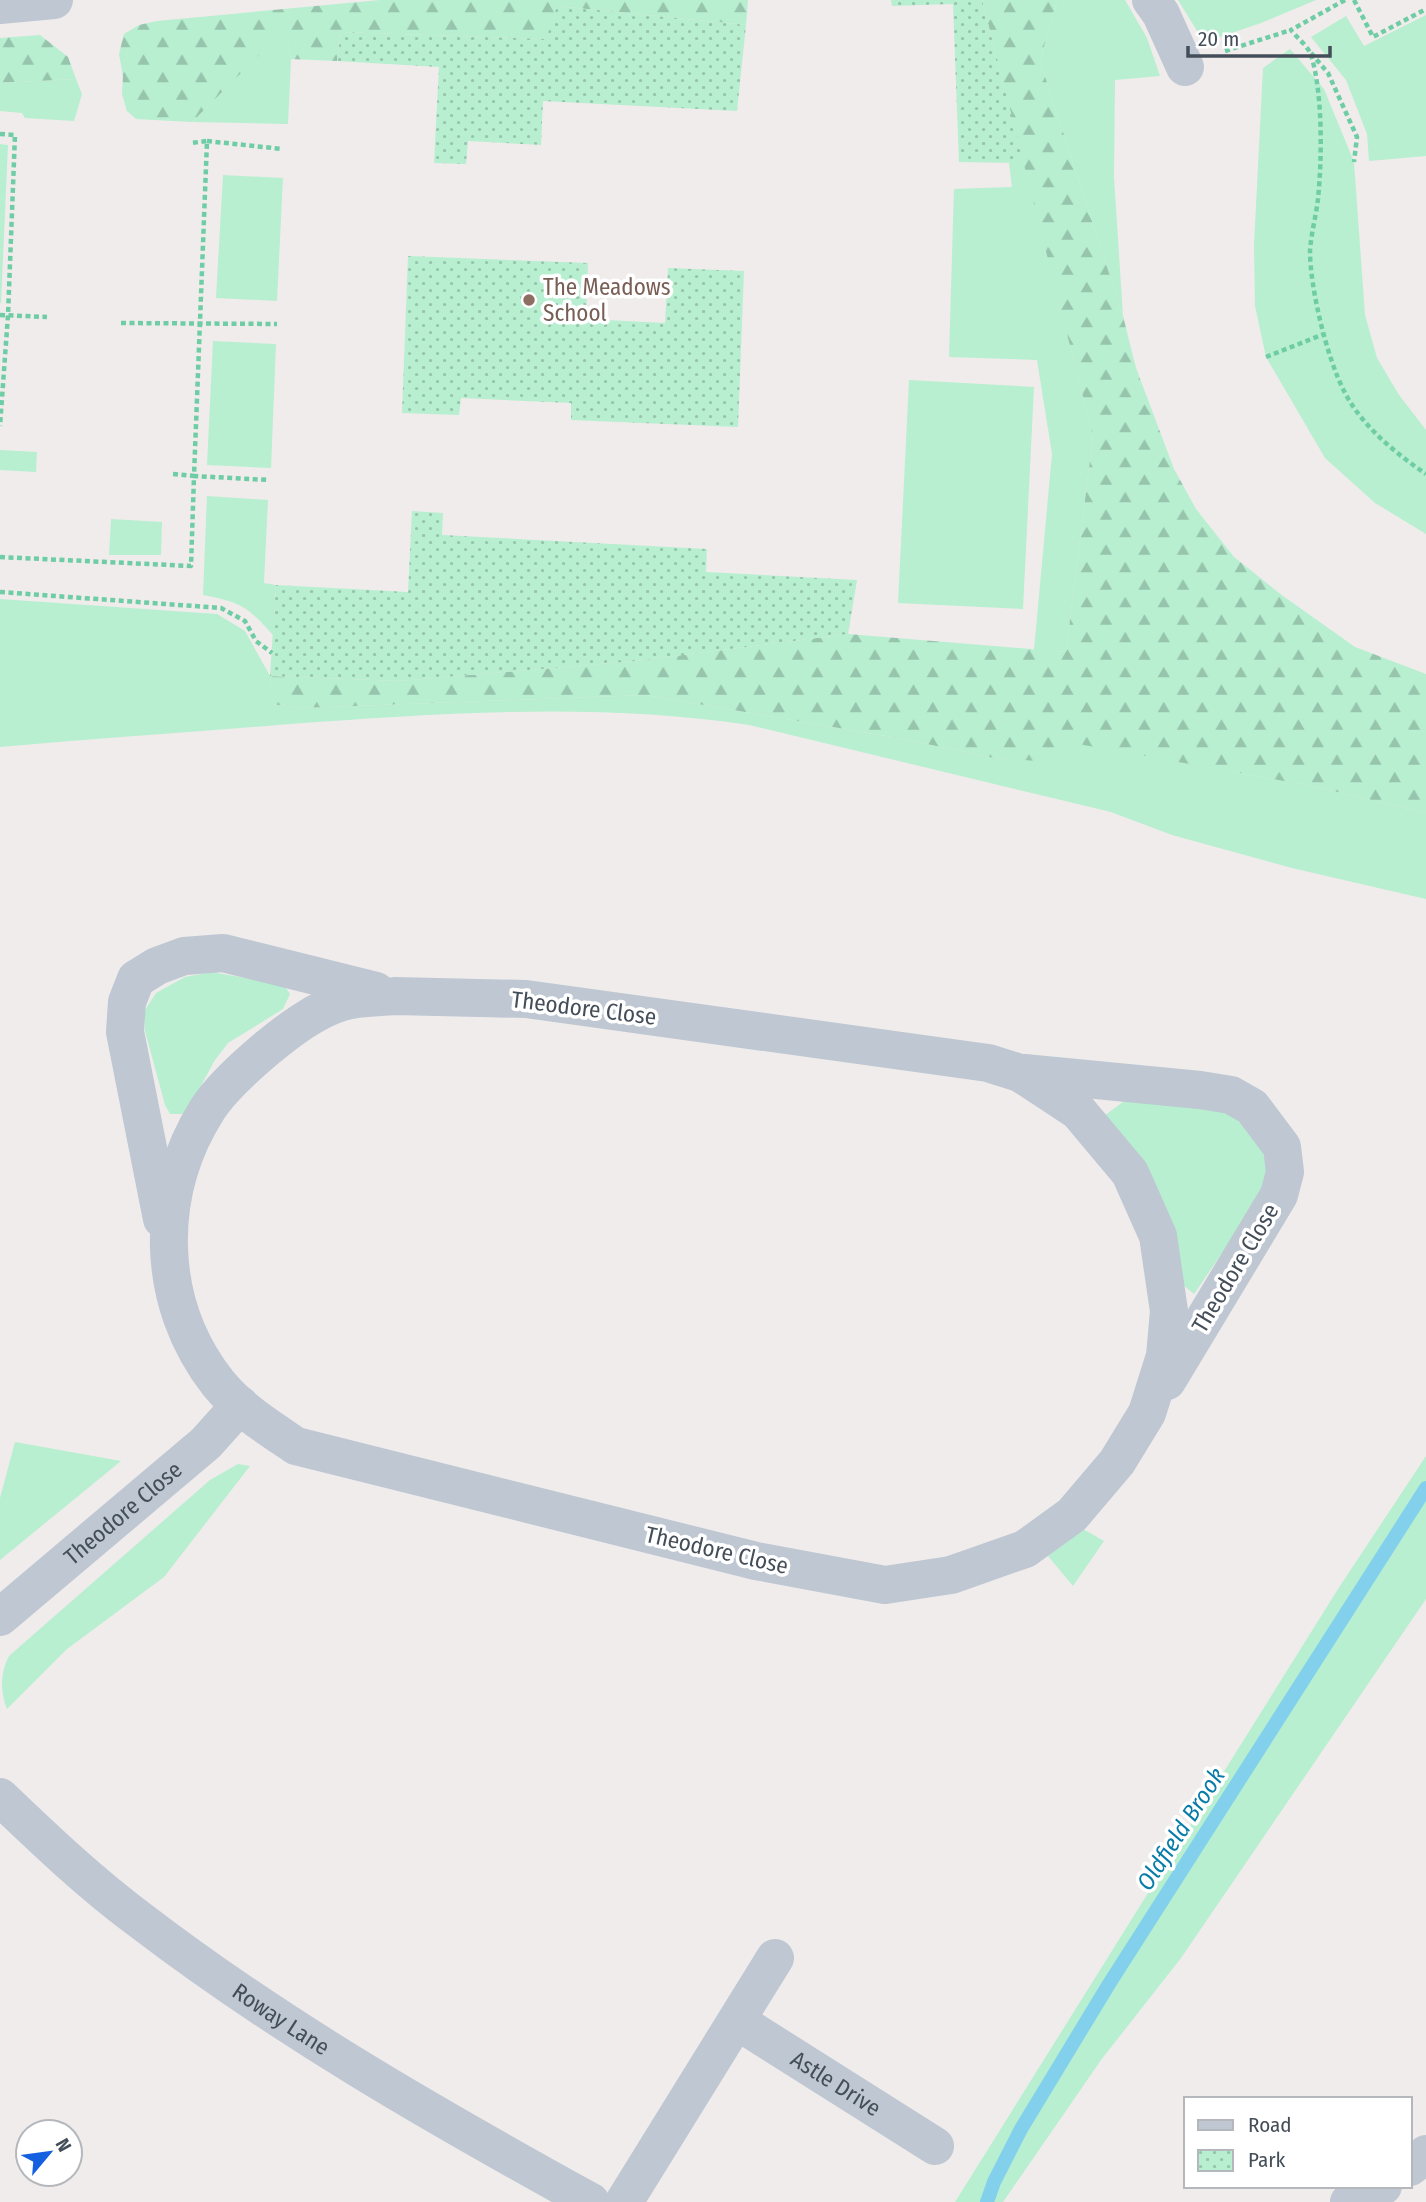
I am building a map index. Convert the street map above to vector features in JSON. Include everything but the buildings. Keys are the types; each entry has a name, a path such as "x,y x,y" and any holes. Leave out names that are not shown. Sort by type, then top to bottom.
{"street":[{"path":"0,5 54,0"},
{"path":"1151,0 1201,60"},
{"name":"Theodore Close","path":"170,1257 125,1032 127,1002 136,979 157,966 184,956 223,953 395,996"},
{"name":"Theodore Close","path":"395,996 526,999 988,1063 1020,1073 1231,1095 1252,1107 1282,1147 1285,1172 1279,1195 1117,1462 1072,1515 1025,1549 951,1575 884,1585 756,1561 296,1446 250,1416 218,1383 189,1335 174,1290 168,1232 172,1194 185,1150 208,1107 251,1061 295,1026 342,1002 395,996"},
{"name":"Theodore Close","path":"1020,1073 1078,1111 1130,1173 1158,1236 1169,1311 1165,1356 1147,1413"},
{"name":"Theodore Close","path":"0,1617 206,1443 240,1405"},
{"name":"Roway Lane","path":"0,1797 69,1863 129,1912 237,1990 454,2126 591,2202"},
{"path":"624,2202 775,1958"},
{"name":"Astle Drive","path":"737,2021 935,2146"},
{"path":"1412,2165 1426,2154"},
{"path":"1349,2202 1379,2188"}],"path":[{"path":"1201,60 1291,30 1345,0"},
{"path":"1354,0 1373,37 1426,7 1423,0"},
{"path":"1291,30 1328,73 1357,137 1354,162"},
{"path":"1310,53 1321,145 1318,198 1310,251 1315,294 1324,334 1344,391 1374,432 1426,474"},
{"path":"0,134 15,135 8,315 0,426"},
{"path":"0,557 191,566 207,141"},
{"path":"191,143 207,141 282,149"},
{"path":"0,315 47,317"},
{"path":"121,323 277,324"},
{"path":"1266,357 1324,334"},
{"path":"173,474 269,480"},
{"path":"0,592 220,608 245,621 256,641 272,653"}],"green space":[{"path":"380,0 748,0 746,25 557,6 547,39 341,32 337,61 291,59 285,29 192,122 136,119 127,111 122,94 123,76 119,54 124,34 139,25 157,21"},
{"path":"891,0 982,0 1024,163 959,162 953,4 892,6"},
{"path":"982,0 1057,0 1040,61 1123,316 1136,368 1174,469 1196,509 1234,557 1283,596 1355,647 1426,674 1426,813 1312,786 1056,740 1052,762 994,758 898,738 645,695 302,708 271,704 270,676 399,681 635,661 848,634 1066,652 1093,436"},
{"path":"1057,0 1125,0 1147,38 1160,76 1115,80 1114,177 1123,316 1040,61"},
{"path":"1178,0 1316,0 1214,39 1199,34"},
{"path":"557,6 746,25 737,111 543,101 541,145 468,141 466,164 434,163 439,67 337,61 341,32 546,39"},
{"path":"1426,15 1426,156 1369,161 1367,134 1346,80 1311,37 1346,16 1364,46"},
{"path":"285,28 291,59 288,124 192,122"},
{"path":"40,35 68,57 76,79 0,83 0,38"},
{"path":"1290,49 1324,89 1354,162 1365,315 1377,358 1399,395 1426,430 1426,534 1375,503 1325,458 1266,357 1255,306 1254,245 1263,68"},
{"path":"76,79 82,94 74,121 25,118 22,113 0,111 0,83"},
{"path":"0,144 8,145 1,303 0,303"},
{"path":"1009,163 1024,163 1093,436 1066,652 1034,650 1052,454 1037,360 949,357 954,189 1012,187"},
{"path":"223,175 283,178 277,301 216,298"},
{"path":"408,256 588,263 586,319 665,323 668,268 744,271 738,427 571,420 571,403 461,398 459,415 402,413"},
{"path":"213,341 276,344 271,468 207,465"},
{"path":"909,380 1034,387 1023,609 898,603"},
{"path":"0,450 37,452 36,472 0,470"},
{"path":"207,496 268,500 264,583 276,585 273,635 243,607 227,600 203,595"},
{"path":"412,511 443,513 442,535 707,549 706,572 857,580 848,634 635,661 399,681 270,676 276,585 408,592"},
{"path":"111,519 162,522 161,555 109,555"},
{"path":"0,599 217,614 245,631 270,676 272,704 302,708 645,695 898,738 994,758 1052,761 1055,739 1312,786 1426,813 1426,899 1292,868 1172,835 1111,812 749,725 692,718 578,712 462,713 0,747"},
{"path":"212,972 284,985 290,994 283,1009 228,1043 183,1114 170,1114 165,1105 145,1031 145,1010 156,993 185,977"},
{"path":"1131,1096 1216,1103 1259,1138 1268,1170 1259,1199 1194,1294 1182,1284 1104,1116"},
{"path":"15,1442 121,1461 0,1560 0,1498"},
{"path":"1426,1456 1426,1599 1181,1958 1101,2060 1003,2202 955,2202 1338,1589"},
{"path":"238,1464 250,1466 164,1577 67,1649 7,1709 2,1682 9,1656 210,1480"},
{"path":"1083,1529 1104,1541 1073,1586 1048,1556"}],"waterway":[{"name":"Oldfield Brook","path":"987,2202 1021,2129 1109,1984 1426,1488"}],"place":[{"name":"The Meadows School","path":"529,300"}]}
